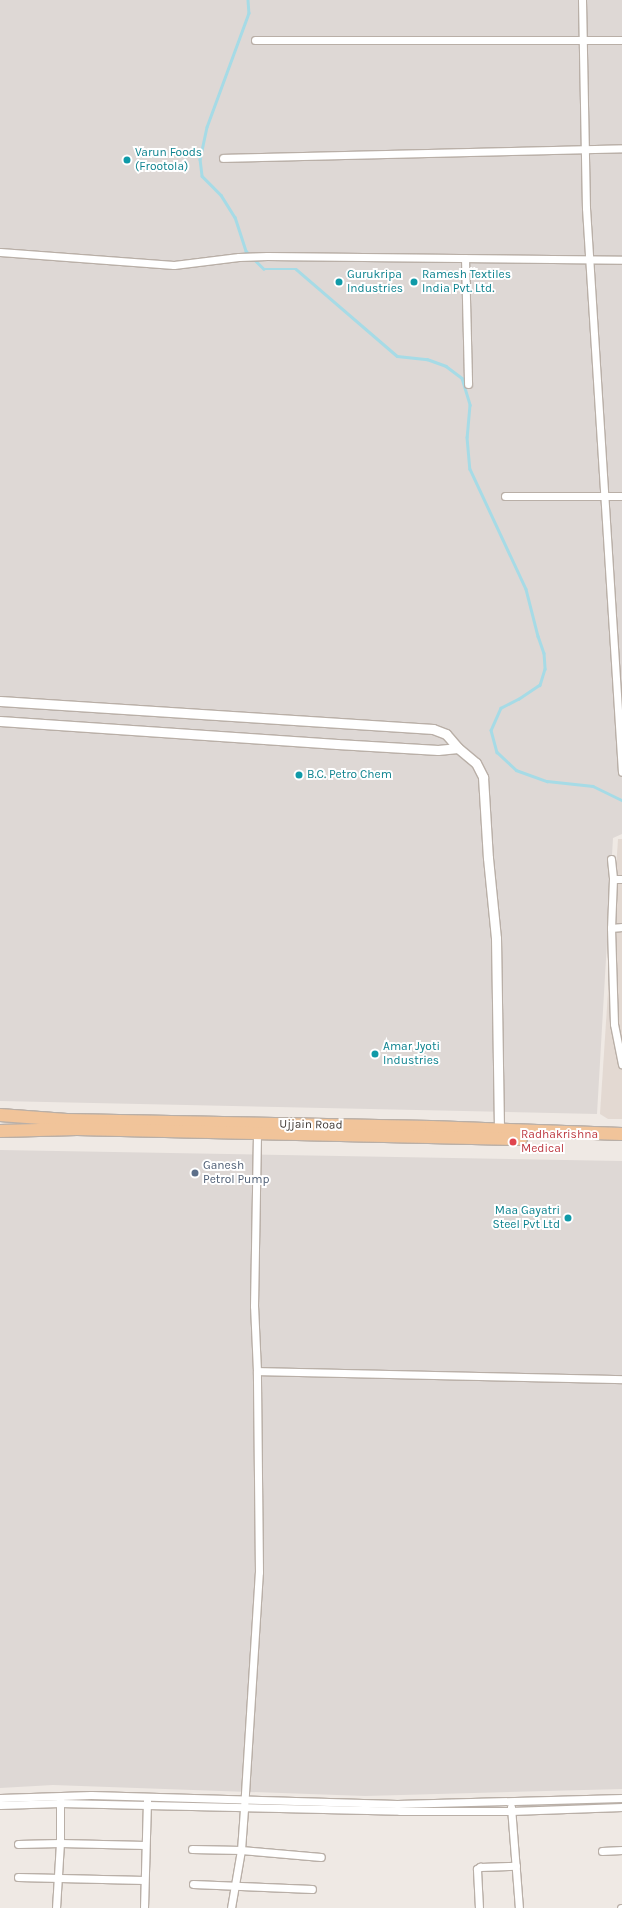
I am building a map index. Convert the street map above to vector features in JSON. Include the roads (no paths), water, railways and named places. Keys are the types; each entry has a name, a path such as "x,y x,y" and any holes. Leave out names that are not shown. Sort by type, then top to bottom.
{"main road":[{"name":"Ujjain Road","path":"0,1116 257,1128 499,1134 622,1140"},
{"name":"Ujjain Road","path":"0,1131 257,1128"},
{"name":"Ujjain Road","path":"499,1134 622,1134"}],"street":[{"path":"582,0 584,148 589,260 622,772"},
{"path":"255,40 622,40"},
{"path":"223,158 622,148"},
{"path":"0,252 174,265 239,257 267,256 622,260"},
{"path":"465,258 468,384"},
{"path":"505,496 622,496"},
{"path":"0,701 433,729 446,734 458,748 476,763 483,777 488,858 496,938 499,1134"},
{"path":"0,721 399,748 438,750 458,748"},
{"path":"611,859 613,879 610,928 614,1024 622,1064"},
{"path":"613,879 622,879"},
{"path":"610,928 622,927"},
{"path":"231,1908 241,1850 259,1572 257,1371 254,1306 257,1128"},
{"path":"257,1371 622,1379"},
{"path":"56,1908 60,1842 60,1795"},
{"path":"0,1798 60,1795 147,1796 397,1804 510,1803 622,1798"},
{"path":"144,1908 147,1796"},
{"path":"0,1805 60,1803 147,1804 244,1809 511,1811 622,1807"},
{"path":"510,1803 519,1908"},
{"path":"18,1844 60,1842 145,1845"},
{"path":"192,1849 241,1850 321,1857"},
{"path":"602,1851 622,1850"},
{"path":"479,1908 477,1870 480,1867 516,1866"},
{"path":"18,1878 144,1880"},
{"path":"193,1884 312,1889"}],"waterway":[{"path":"248,0 249,13 207,127 200,159 202,176 221,195 235,217 246,251 264,269 296,269 397,356 427,359 446,366 462,378 470,405 467,437 470,469 526,589 544,653 545,669 540,685 519,699 501,708 491,730 497,752 516,770 547,781 593,786 622,800"}],"place":[{"name":"Varun Foods (Frootola)","path":"127,160"},
{"name":"Gurukripa Industries","path":"339,282"},
{"name":"Ramesh Textiles India Pvt. Ltd.","path":"414,282"},
{"name":"B.C. Petro Chem","path":"299,775"},
{"name":"Amar Jyoti Industries","path":"375,1054"},
{"name":"Radhakrishna Medical","path":"513,1142"},
{"name":"Ganesh Petrol Pump","path":"195,1173"},
{"name":"Maa Gayatri Steel Pvt Ltd","path":"568,1218"}]}
